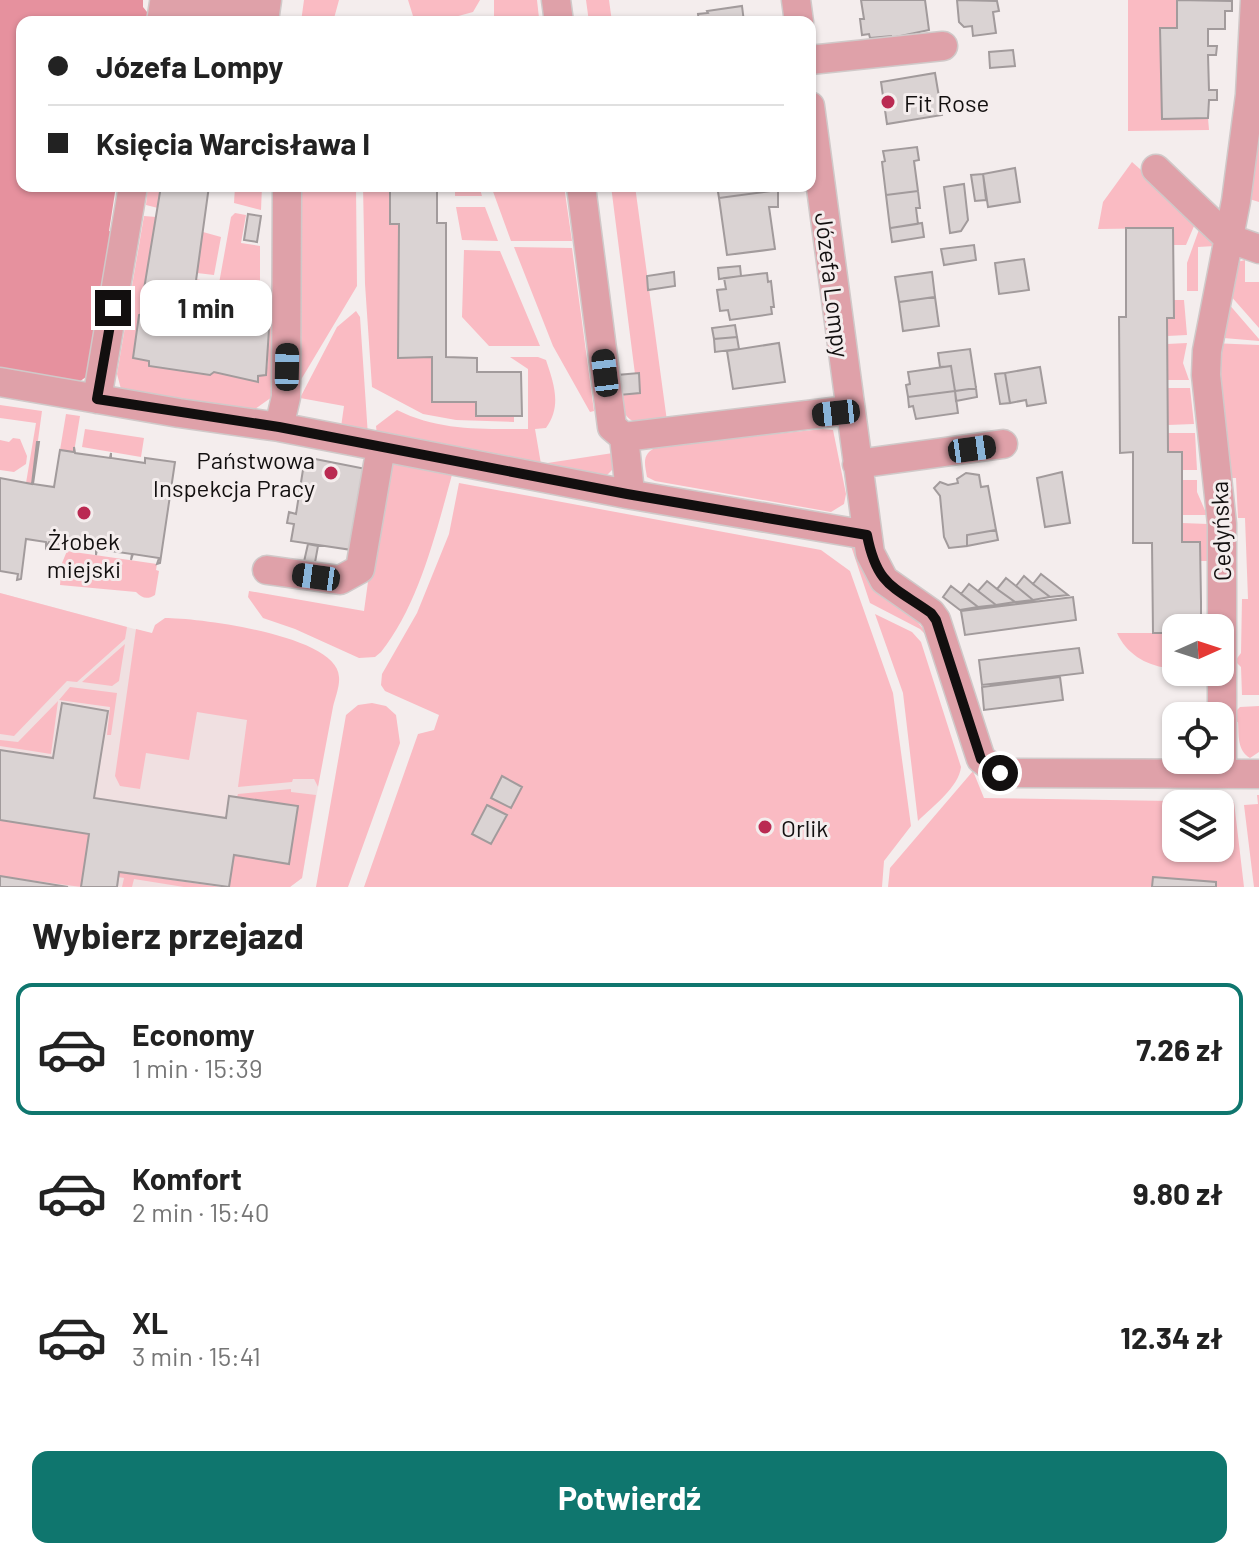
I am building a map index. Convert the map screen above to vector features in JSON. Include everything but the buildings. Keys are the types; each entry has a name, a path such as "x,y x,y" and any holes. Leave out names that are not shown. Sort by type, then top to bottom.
{"street":[{"path":"162,16 164,3 265,14 267,0"},
{"name":"Cedyńska","path":"1222,702 1222,524 1206,375 1210,326 1236,201 1250,95 1255,0"},
{"path":"816,59 943,46"},
{"name":"Józefa Lompy","path":"816,153 870,553 884,580 931,613 936,620 981,759 1000,773 1162,774"},
{"path":"1156,169 1228,238 1259,249"},
{"path":"97,399 132,192"},
{"path":"279,427 286,397 287,192"},
{"path":"582,192 612,427 624,437 629,483 627,494"},
{"path":"0,382 279,427 627,494 867,535"},
{"path":"624,437 849,410"},
{"path":"857,464 1003,444"},
{"path":"267,570 340,580 360,569 381,447"},
{"path":"1234,774 1259,774"}],"shaded area":[{"path":"0,0 143,0 143,7 150,16 16,16 16,192 115,192 109,231 118,233 90,374 79,382 0,372"},
{"path":"304,0 339,0 335,16 302,16"},
{"path":"408,0 480,0 473,12 458,16 413,16"},
{"path":"494,0 537,0 539,16 494,16"},
{"path":"586,0 609,0 611,16 588,16"},
{"path":"1128,0 1177,0 1177,28 1160,29 1162,118 1208,118 1209,130 1128,131"},
{"path":"1259,113 1259,202 1246,198"},
{"path":"1132,162 1197,219 1186,245 1173,245 1173,228 1098,229 1103,202"},
{"path":"147,192 160,192 158,208 146,205"},
{"path":"235,192 262,192 261,210 234,203"},
{"path":"298,192 356,192 357,286 299,383"},
{"path":"363,192 390,192 390,223 399,224 398,357 432,357 432,402 476,402 514,416 514,422 456,420 423,414 372,387"},
{"path":"455,192 481,192 482,196 455,196"},
{"path":"493,192 565,192 572,241 511,241"},
{"path":"612,192 636,192 667,421 639,423 624,413 617,394 640,393"},
{"path":"456,207 485,207 498,241 462,240"},
{"path":"235,213 246,215 241,243 260,246 260,292 275,294 274,302 225,295 218,289 231,217"},
{"path":"144,216 156,217 134,358 149,361 149,366 210,375 214,372 257,382 258,376 266,375 268,361 236,324 238,308 242,304 275,309 272,397 251,412 121,389 117,374"},
{"path":"1201,224 1212,234 1215,246 1198,247 1198,291 1187,291 1187,263"},
{"path":"203,232 221,237 214,275 197,273"},
{"path":"514,247 572,248 594,411 590,412 553,346"},
{"path":"464,250 500,251 540,346 489,346 462,317"},
{"path":"1245,260 1245,282 1259,282 1259,328 1222,286 1237,262"},
{"path":"196,279 213,283 209,305 191,317"},
{"path":"1221,295 1259,339 1259,341 1212,337"},
{"path":"1174,300 1184,300 1187,335 1167,336 1167,318 1174,318"},
{"path":"356,311 360,317 368,436 341,427 344,406 300,398 337,327"},
{"path":"1187,343 1183,363 1189,380 1167,380 1167,344"},
{"path":"1211,343 1259,345 1259,695 1242,695 1241,667 1235,661 1241,653 1242,599 1248,599 1245,518 1238,518 1236,478 1226,478"},
{"path":"510,357 546,360 552,378 555,403 551,420 546,428 535,429 541,464 613,453 612,470 601,481 377,436 376,426 397,410 445,425 477,429 528,429 528,369"},
{"path":"1167,388 1190,388 1194,424 1168,425"},
{"path":"0,405 42,411 32,484 26,483 36,423 0,418"},
{"path":"66,414 80,416 74,452 60,450"},
{"path":"85,429 144,438 141,457 82,447"},
{"path":"833,430 846,494 844,504 831,512 655,481 647,477 646,458 659,446"},
{"path":"1168,433 1195,433 1197,470 1182,470 1168,452"},
{"path":"13,438 20,439 27,456 26,464 14,472 0,470 0,440 9,442"},
{"path":"391,462 453,471 416,589 406,612 381,652 375,657 359,658 263,618 248,597 249,591 364,611 383,472"},
{"path":"1182,480 1197,480 1197,492 1207,515 1182,515"},
{"path":"459,483 821,550 850,571 893,693 911,826 884,861 882,887 364,887 418,734 434,730 439,715 385,691 381,685 382,674 417,613 449,534"},
{"path":"1182,523 1208,524 1211,561 1200,561 1182,542"},
{"path":"851,546 859,550 868,582 879,595 916,620 936,645 972,763 968,763 930,639 920,629 870,603"},
{"path":"67,551 157,564 156,570 159,571 155,595 145,598 136,592 60,585 62,563"},
{"path":"0,593 157,635 314,779 318,787 302,878 290,887 0,887"},
{"path":"0,593 127,627 125,639 77,682 67,681 14,736 0,734"},
{"path":"875,614 912,632 921,642 961,767 950,789 918,821 903,693"},
{"path":"165,618 206,621 264,632 316,650 333,662 339,684 318,787 314,779 293,779 292,782 238,787 247,720 197,712 189,760 146,753 140,789 120,786 115,776 136,629 152,633 155,625"},
{"path":"1117,633 1162,633 1162,667 1144,661 1126,646"},
{"path":"125,644 119,681 112,686 82,682"},
{"path":"70,687 117,693 111,735 107,735 110,707 59,700"},
{"path":"58,701 51,754 0,746 0,740 18,742"},
{"path":"372,703 386,706 396,715 400,743 348,887 316,887 346,715 358,705"},
{"path":"1259,706 1259,752 1250,758 1241,747 1238,722 1234,722 1234,713 1240,707"},
{"path":"973,771 984,798 1162,801 1162,862 1234,862 1234,802 1244,887 1216,887 1216,882 1152,887 888,887 890,868"},
{"path":"291,789 291,792 316,795 302,878 290,887 229,887 234,855 289,863 237,797 238,794"},
{"path":"1259,795 1259,887 1254,887 1244,805 1258,804"},
{"path":"0,820 89,834 81,887 0,876"},
{"path":"119,872 220,887 184,887 134,879 132,887 122,887 124,878 118,877"}],"place":[{"name":"Fit Rose","path":"888,102"},
{"name":"Państwowa Inspekcja Pracy","path":"331,473"},
{"name":"Żłobek miejski","path":"84,513"},
{"name":"Orlik","path":"765,827"}],"route":[{"path":"113,308 97,399 279,427 627,494 867,535 876,569 884,580 931,613 936,620 981,759 1000,773"}]}
